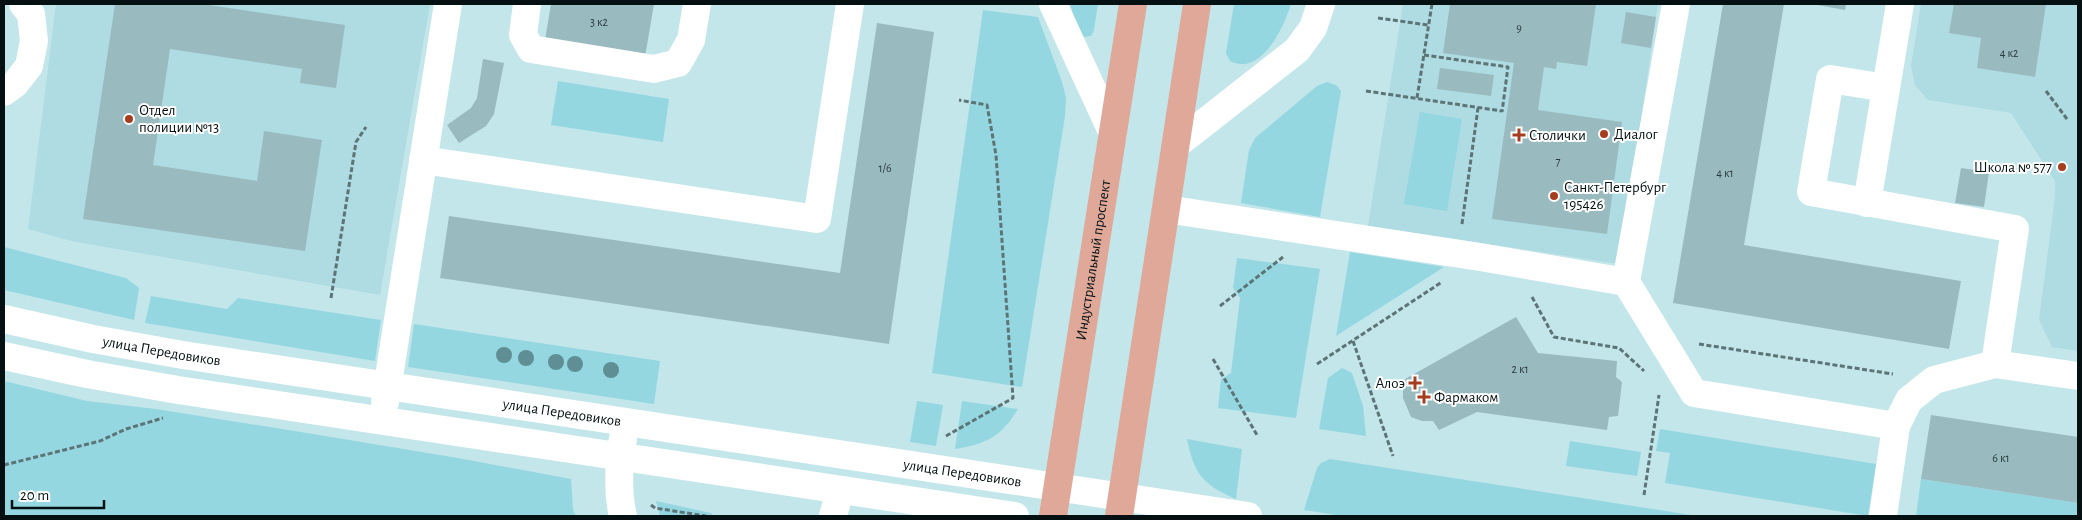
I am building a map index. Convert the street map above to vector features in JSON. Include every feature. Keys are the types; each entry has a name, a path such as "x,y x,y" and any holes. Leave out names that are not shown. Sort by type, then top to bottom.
{"main road":[{"name":"Индустриальный проспект","path":"1054,516 1133,4"},
{"path":"1120,507 1197,4"}],"street":[{"path":"4,92 14,84 29,66 34,41 31,14 23,4"},
{"path":"382,420 448,4"},
{"path":"527,4 523,35 531,49 654,69 678,64 691,40 697,4"},
{"path":"423,160 817,219 850,4"},
{"path":"1053,4 1113,134"},
{"path":"1176,145 1297,50 1313,28 1321,4"},
{"path":"1676,4 1626,282 1694,393 1896,426"},
{"path":"1867,203 1900,4"},
{"path":"1886,88 1830,79 1811,192 2015,229 1995,364"},
{"path":"1166,209 1626,282"},
{"name":"улица Передовиков","path":"4,319 93,339 388,386 1058,487 1120,507 1248,516"},
{"path":"4,356 105,377 1015,516"},
{"path":"1883,516 1896,426 1909,400 1934,380 1995,364 2078,376"},
{"path":"623,516 620,507 620,456 625,421"},
{"path":"833,516 840,490"}],"path":[{"path":"1417,98 1432,4"},
{"path":"1378,18 1428,25"},
{"path":"1366,91 1502,112 1508,67 1424,55"},
{"path":"2046,91 2066,120"},
{"path":"946,436 1013,398 996,155 987,105 959,100"},
{"path":"1457,254 1480,115 1478,108"},
{"path":"331,298 356,142 366,127"},
{"path":"1220,306 1287,254"},
{"path":"1318,364 1443,282"},
{"path":"1528,289 1554,337 1620,348 1648,375"},
{"path":"1660,338 1934,380"},
{"path":"1353,341 1393,456"},
{"path":"1213,359 1258,435"},
{"path":"1644,495 1659,403 1659,391"},
{"path":"4,466 100,441 126,429 162,420 166,415"}],"shaded area":[{"path":"56,4 430,4 380,295 71,241 28,229"},
{"path":"1070,4 1098,4 1094,30 1091,36 1084,37 1078,31"},
{"path":"1234,4 1291,4 1283,25 1270,47 1252,62 1241,64 1230,61 1226,53"},
{"path":"1403,4 1658,4 1620,264 1368,226"},
{"name":"Школа № 577","path":"1921,4 2078,4 2078,351 2052,347 2039,320 2055,197 2055,181 2011,113 1928,100 1915,85 1911,66"},
{"path":"983,10 1038,17 1066,98 1065,116 1022,387 932,373"},
{"path":"558,81 669,99 663,142 551,125"},
{"path":"1327,82 1336,85 1341,91 1320,217 1241,203 1249,150 1255,138 1317,86"},
{"path":"1420,112 1462,119 1447,211 1404,204"},
{"path":"4,247 126,278 139,288 134,320 4,290"},
{"path":"1350,252 1444,267 1336,336"},
{"path":"1237,258 1320,269 1296,418 1218,408 1221,379 1231,373 1240,298 1233,288"},
{"path":"151,296 227,309 238,298 381,320 375,361 145,323"},
{"path":"414,324 660,361 654,404 408,367"},
{"path":"1342,368 1352,373 1363,406 1366,436 1319,429 1328,378"},
{"path":"4,381 87,401 156,409 307,433 571,479 573,510 576,516 4,516"},
{"path":"917,401 943,405 936,446 910,442"},
{"path":"962,401 1018,409 1012,419 992,438 976,445 955,449"},
{"path":"1660,429 1876,464 1868,516 1665,483 1670,453 1656,451"},
{"path":"1187,439 1242,449 1236,499 1215,489 1202,477 1193,461"},
{"path":"1570,441 1641,452 1637,476 1566,466"},
{"path":"1330,459 1698,516 1342,516 1304,510 1317,468 1321,463"},
{"path":"1921,479 2078,503 2078,516 1916,516"},
{"path":"656,501 711,513 713,516 660,516"}],"building":[{"name":"Отдел полиции №13","path":"115,4 202,4 345,25 336,88 300,83 302,69 170,49 153,165 257,181 264,131 322,140 305,251 83,219"},
{"path":"551,4 654,4 645,57 545,40"},
{"path":"1450,4 1596,4 1587,66 1557,62 1556,69 1544,67 1538,110 1622,122 1607,234 1492,219 1514,63 1443,53"},
{"path":"1723,4 1784,4 1744,245 1961,281 1949,349 1673,303"},
{"path":"1812,4 1846,4 1845,10"},
{"path":"1954,4 2046,4 2035,77 1977,68 1981,38 1949,33"},
{"path":"1626,12 1656,17 1651,48 1621,43"},
{"path":"877,23 934,32 889,344 440,278 449,216 840,273"},
{"path":"483,59 504,63 494,114 486,126 459,143 447,125 471,108 477,98"},
{"path":"1440,68 1494,75 1491,96 1437,89"},
{"path":"1961,168 1989,172 1984,207 1955,203"},
{"path":"1516,317 1538,353 1617,361 1616,377 1622,382 1618,416 1609,417 1607,430 1477,412 1439,430 1433,421 1422,421 1411,417 1403,398 1405,379"},
{"path":"1931,415 2078,437 2078,503 1921,479"}],"place":[{"name":"Отдел полиции №13","path":"129,119"},
{"name":"Диалог","path":"1604,134"},
{"name":"Столички","path":"1519,135"},
{"name":"Школа № 577","path":"2062,167"},
{"name":"Санкт-Петербург 195426","path":"1554,196"},
{"name":"Алоэ","path":"1415,383"},
{"name":"Фармаком","path":"1424,397"}]}
